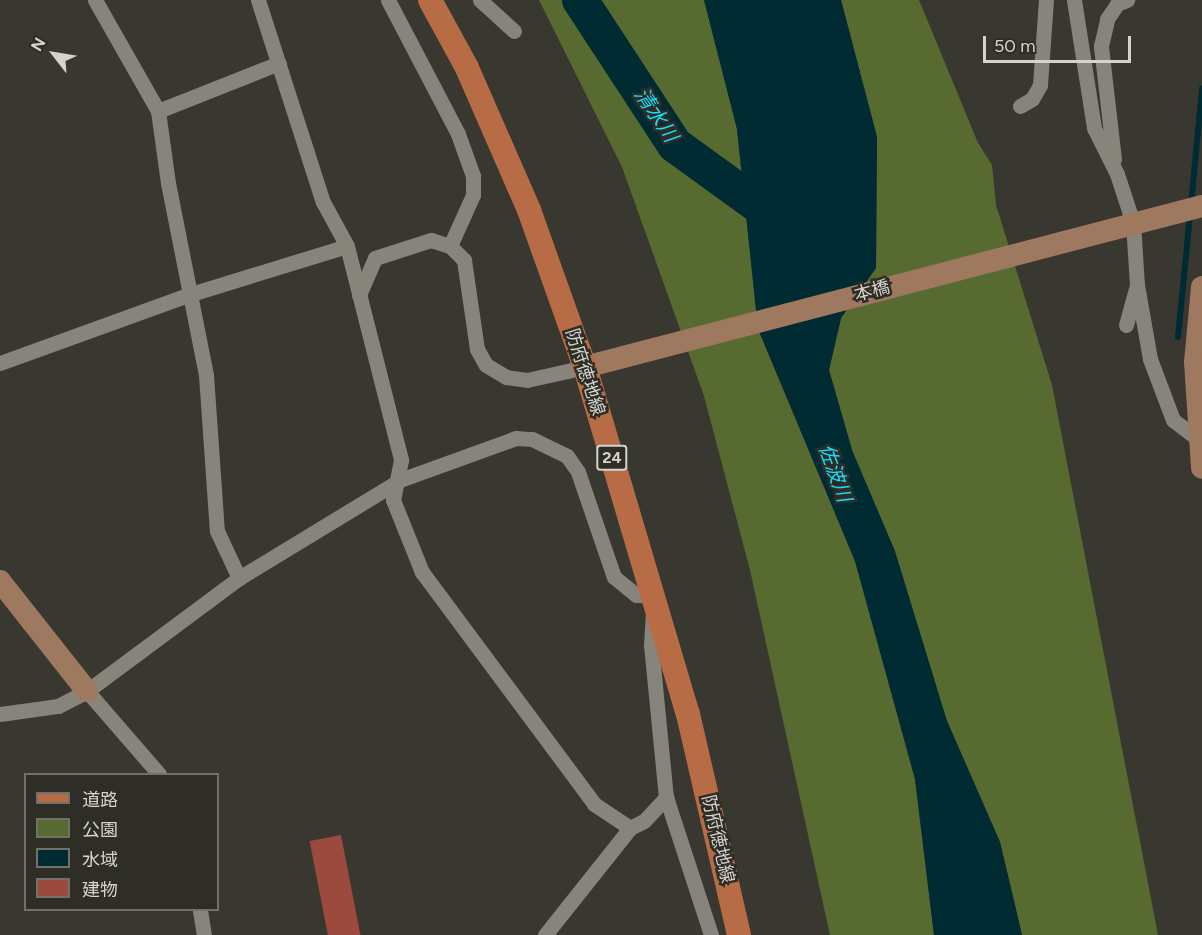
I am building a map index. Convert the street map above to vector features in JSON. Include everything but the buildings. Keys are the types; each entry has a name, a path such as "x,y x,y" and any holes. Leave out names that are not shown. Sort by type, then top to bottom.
{"main road":[{"name":"防府徳地線","path":"430,0 467,68 529,210 585,367 688,714 739,935"}],"street":[{"path":"95,0 158,111 206,375 217,531 239,578"},
{"path":"258,0 322,202 347,246 401,460 400,480 393,500 422,572 594,804 630,828"},
{"path":"388,0 458,134 473,176 473,195 450,246"},
{"path":"480,0 514,31"},
{"path":"1020,106 1032,99 1040,85 1046,0"},
{"path":"1074,0 1094,128 1117,174 1133,223 1137,285 1150,359 1173,420 1200,436"},
{"path":"1117,174 1101,46 1107,19 1118,4 1127,0"},
{"path":"158,111 279,63"},
{"name":"本橋","path":"585,367 1192,208"},
{"path":"359,295 375,258 389,251 431,240 450,246 464,260 477,349 486,365 506,377 527,380 585,367"},
{"path":"0,363 191,294 347,246"},
{"path":"1126,325 1137,285"},
{"path":"1202,287 1195,362 1202,468"},
{"path":"0,714 58,705 87,691 239,578 400,480 516,438 551,445 567,456 578,472 614,577 636,595 654,595 651,645 666,797 711,935"},
{"path":"0,581 87,691 158,773"},
{"path":"545,935 630,828 644,821 666,797"},
{"path":"200,911 204,935"}],"green space":[{"path":"539,0 704,0 737,129 758,329 855,561 915,779 934,935 830,935 750,570 704,396 622,167"},
{"path":"841,0 919,0 978,143 992,165 996,205 1052,385 1158,935 1022,935 1000,842 947,721 852,450 829,370 841,318 876,268 877,137"}],"water":[{"name":"佐波川","path":"704,0 841,0 877,137 876,268 841,318 829,370 852,450 895,551 947,721 1000,842 1022,935 934,935 915,779 855,561 758,329 737,129"}],"waterway":[{"name":"清水川","path":"580,0 675,145 784,224"},
{"path":"1191,205 1202,89"},
{"path":"1178,337 1190,215"}]}
